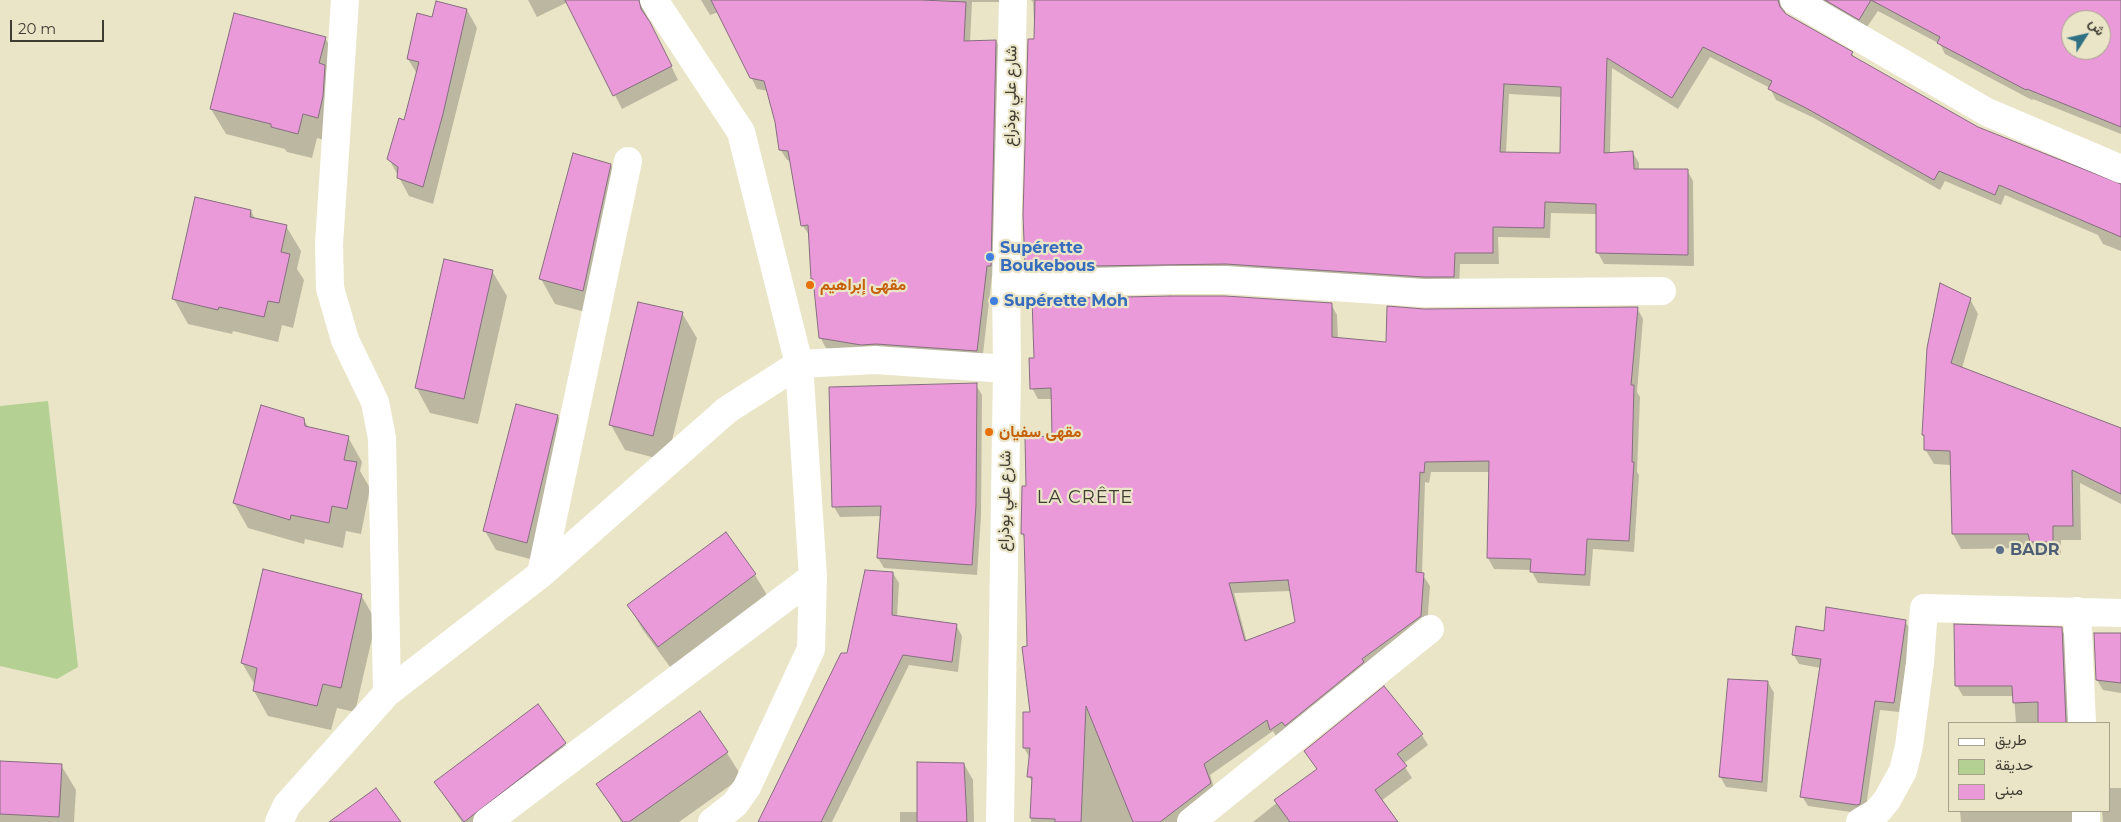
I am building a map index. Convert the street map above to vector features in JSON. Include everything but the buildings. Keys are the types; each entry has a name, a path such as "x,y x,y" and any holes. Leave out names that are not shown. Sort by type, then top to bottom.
{"street":[{"path":"345,0 329,244 330,288 345,340 375,402 382,438 387,693"},
{"path":"654,0 741,132 799,364 813,577 811,649 747,787 735,804 712,822"},
{"name":"شارع علي بوذراع","path":"1000,822 1007,369 1006,284 1013,0"},
{"path":"1794,0 1987,112 2121,169"},
{"path":"541,574 628,161"},
{"path":"1006,284 1216,280 1424,293 1635,292 1662,290"},
{"path":"279,822 287,805 387,693 541,574 727,410 799,364 875,360 1007,369"},
{"path":"487,822 813,577"},
{"path":"1860,822 1877,812 1887,800 1903,771 1909,746 1920,663 1924,608 2121,613"},
{"path":"2077,611 2082,722"},
{"path":"1191,822 1430,629"}],"green space":[{"path":"48,401 78,667 57,679 0,666 0,406"}],"place":[{"name":"Supérette Boukebous","path":"990,257"},
{"name":"مقهى إبراهيم","path":"810,285"},
{"name":"Supérette Moh","path":"994,301"},
{"name":"مقهى سفيان","path":"989,432"},
{"name":"BADR","path":"2000,550"}],"district":[{"name":"LA CRÊTE","path":"1085,498"}]}
